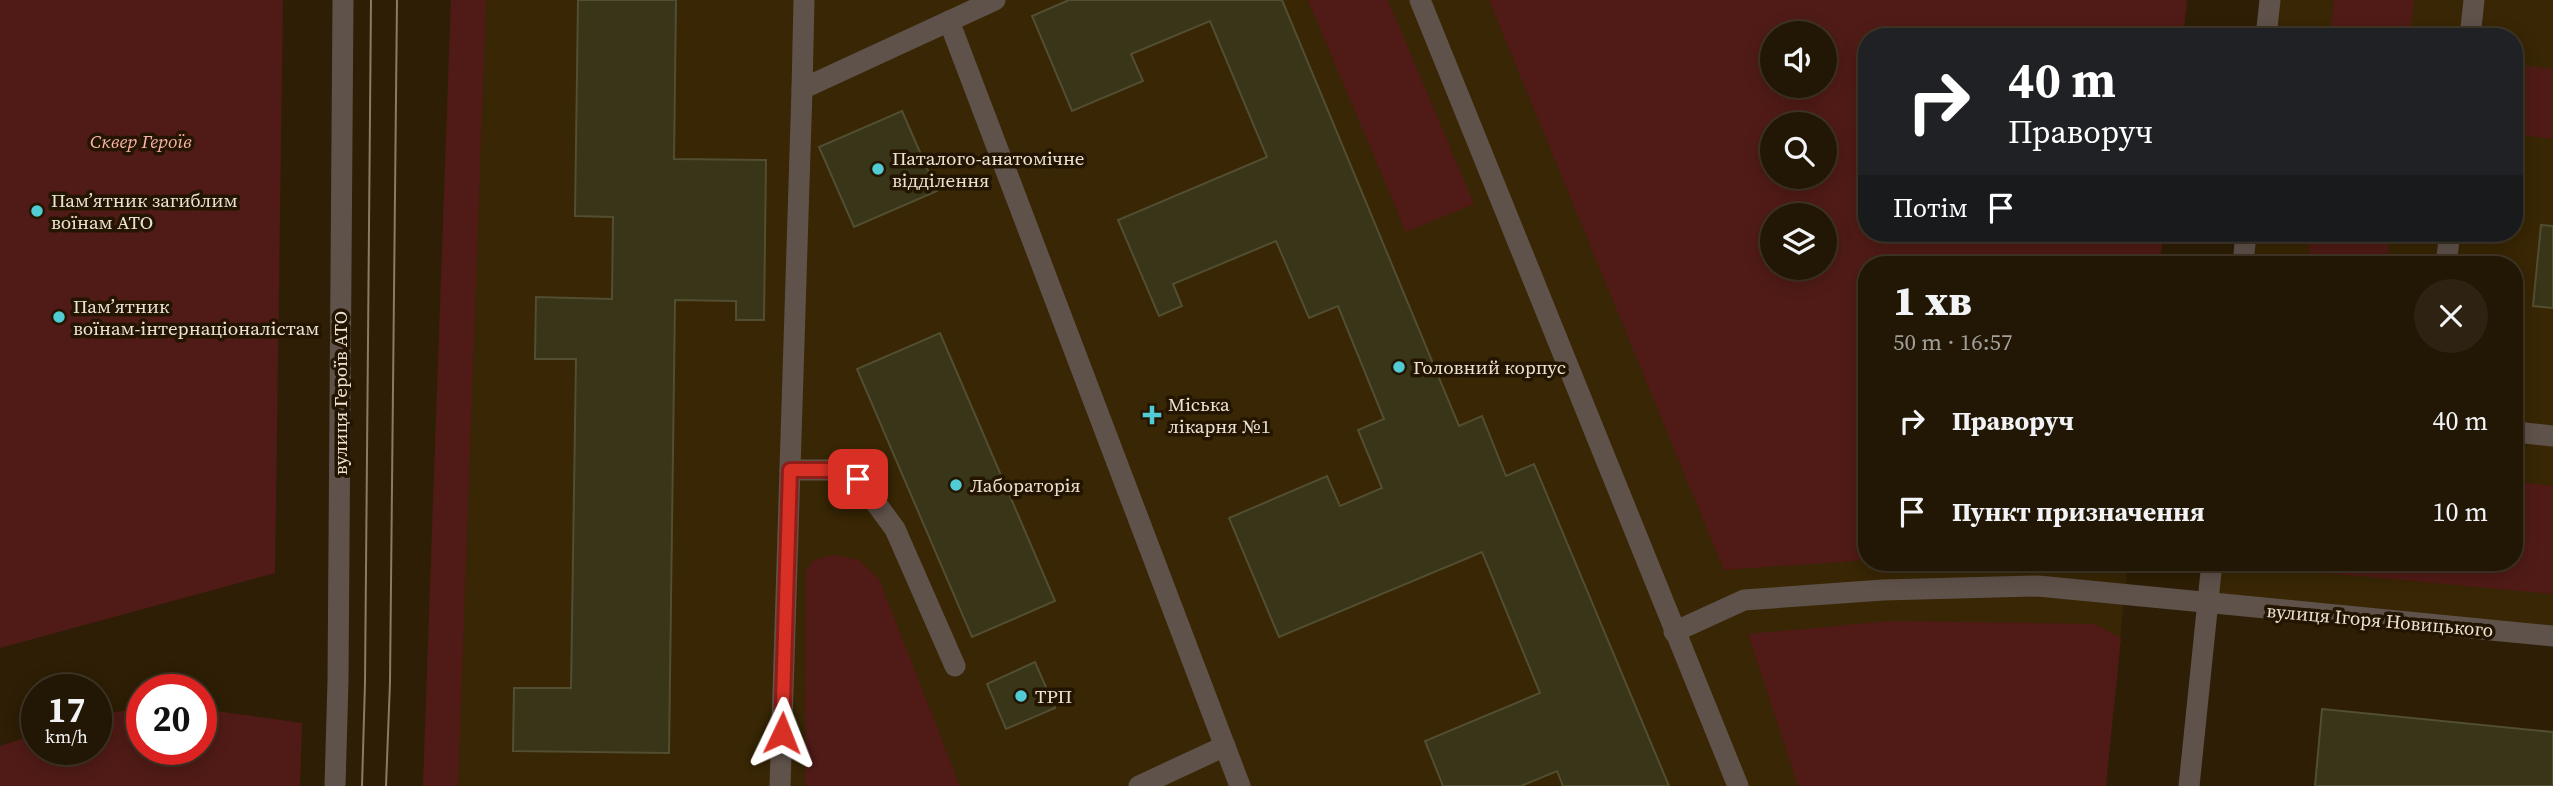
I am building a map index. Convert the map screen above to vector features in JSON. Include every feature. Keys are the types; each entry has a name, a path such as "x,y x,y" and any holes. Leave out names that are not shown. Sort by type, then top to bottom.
{"street":[{"name":"вулиця Героїв АТО","path":"335,786 343,0"},
{"path":"780,786 804,0"},
{"path":"802,89 995,0"},
{"path":"1420,0 1738,786"},
{"path":"2267,28 2270,0"},
{"path":"2471,28 2474,0"},
{"path":"949,21 1240,786"},
{"path":"2523,433 2553,436"},
{"path":"790,470 834,470 858,479 895,529 955,666"},
{"path":"2189,786 2211,571"},
{"name":"вулиця Ігоря Новицького","path":"1674,632 1744,600 1883,590 2038,586 2553,636"},
{"path":"1139,786 1225,746"}],"shaded area":[{"name":"Міська лікарня №1","path":"451,0 2185,0 1944,28 1858,28 1858,242 1867,242 1867,256 1858,256 1858,571 2127,571 2105,786 423,786"},
{"path":"2270,0 2553,0 2553,636 2208,604 2211,571 2523,571 2523,256 2244,256 2245,242 2523,242 2523,28 2267,28"}],"green space":[{"name":"Сквер Героїв","path":"0,0 283,0 275,573 0,648"},
{"path":"451,0 486,0 458,786 423,786"},
{"path":"1308,0 1388,0 1474,204 1406,232"},
{"path":"1489,0 2187,0 2184,28 1858,28 1858,242 2162,242 2161,256 1858,256 1858,561 1724,570"},
{"path":"2334,0 2414,0 2411,28 2331,28"},
{"path":"2526,66 2553,69 2553,139 2523,135"},
{"path":"2310,242 2389,242 2387,256 2309,256"},
{"path":"2523,483 2553,486 2553,594 2323,571 2523,571"},
{"path":"834,555 859,560 879,579 960,786 805,786 806,571 814,560"},
{"path":"1889,621 2095,624 2121,638 2106,786 1798,786 1748,634"},
{"path":"126,710 126,765 217,765 217,711 302,723 300,786 0,786 0,746 21,739 21,765 112,765 112,713"}],"building":[{"path":"578,0 676,0 674,159 766,160 764,320 736,320 736,301 675,300 669,753 513,751 514,688 571,688 576,359 535,359 536,297 612,299 613,217 575,216"},
{"name":"Головний корпус","path":"1069,0 1282,0 1459,426 1482,416 1506,476 1534,464 1669,786 1563,786 1557,771 1521,786 1443,786 1425,741 1540,693 1482,552 1279,637 1229,518 1327,476 1340,506 1382,488 1358,430 1384,419 1338,306 1309,318 1276,241 1173,284 1182,306 1159,316 1118,220 1267,157 1210,21 1131,54 1143,81 1072,111 1032,16"},
{"name":"Паталого-анатомічне відділення","path":"902,111 937,191 854,227 819,147"},
{"path":"2541,225 2553,226 2553,308 2533,306"},
{"name":"Лабораторія","path":"940,333 1055,601 972,637 857,369"},
{"name":"ТРП","path":"1035,662 1055,708 1006,729 987,684"},
{"path":"2322,709 2553,732 2553,786 2315,786"}],"tram line":[{"path":"362,786 371,0"},
{"path":"386,786 390,682 397,0"}],"place":[{"name":"Паталого-анатомічне відділення","path":"878,169"},
{"name":"Пам’ятник загиблим воїнам АТО","path":"37,211"},
{"name":"Пам’ятник воїнам-інтернаціоналістам","path":"59,317"},
{"name":"Головний корпус","path":"1399,367"},
{"name":"Міська лікарня №1","path":"1152,415"},
{"name":"Лабораторія","path":"956,485"},
{"name":"ТРП","path":"1021,696"}],"route":[{"path":"782,733 790,470 834,470 858,479"}]}
